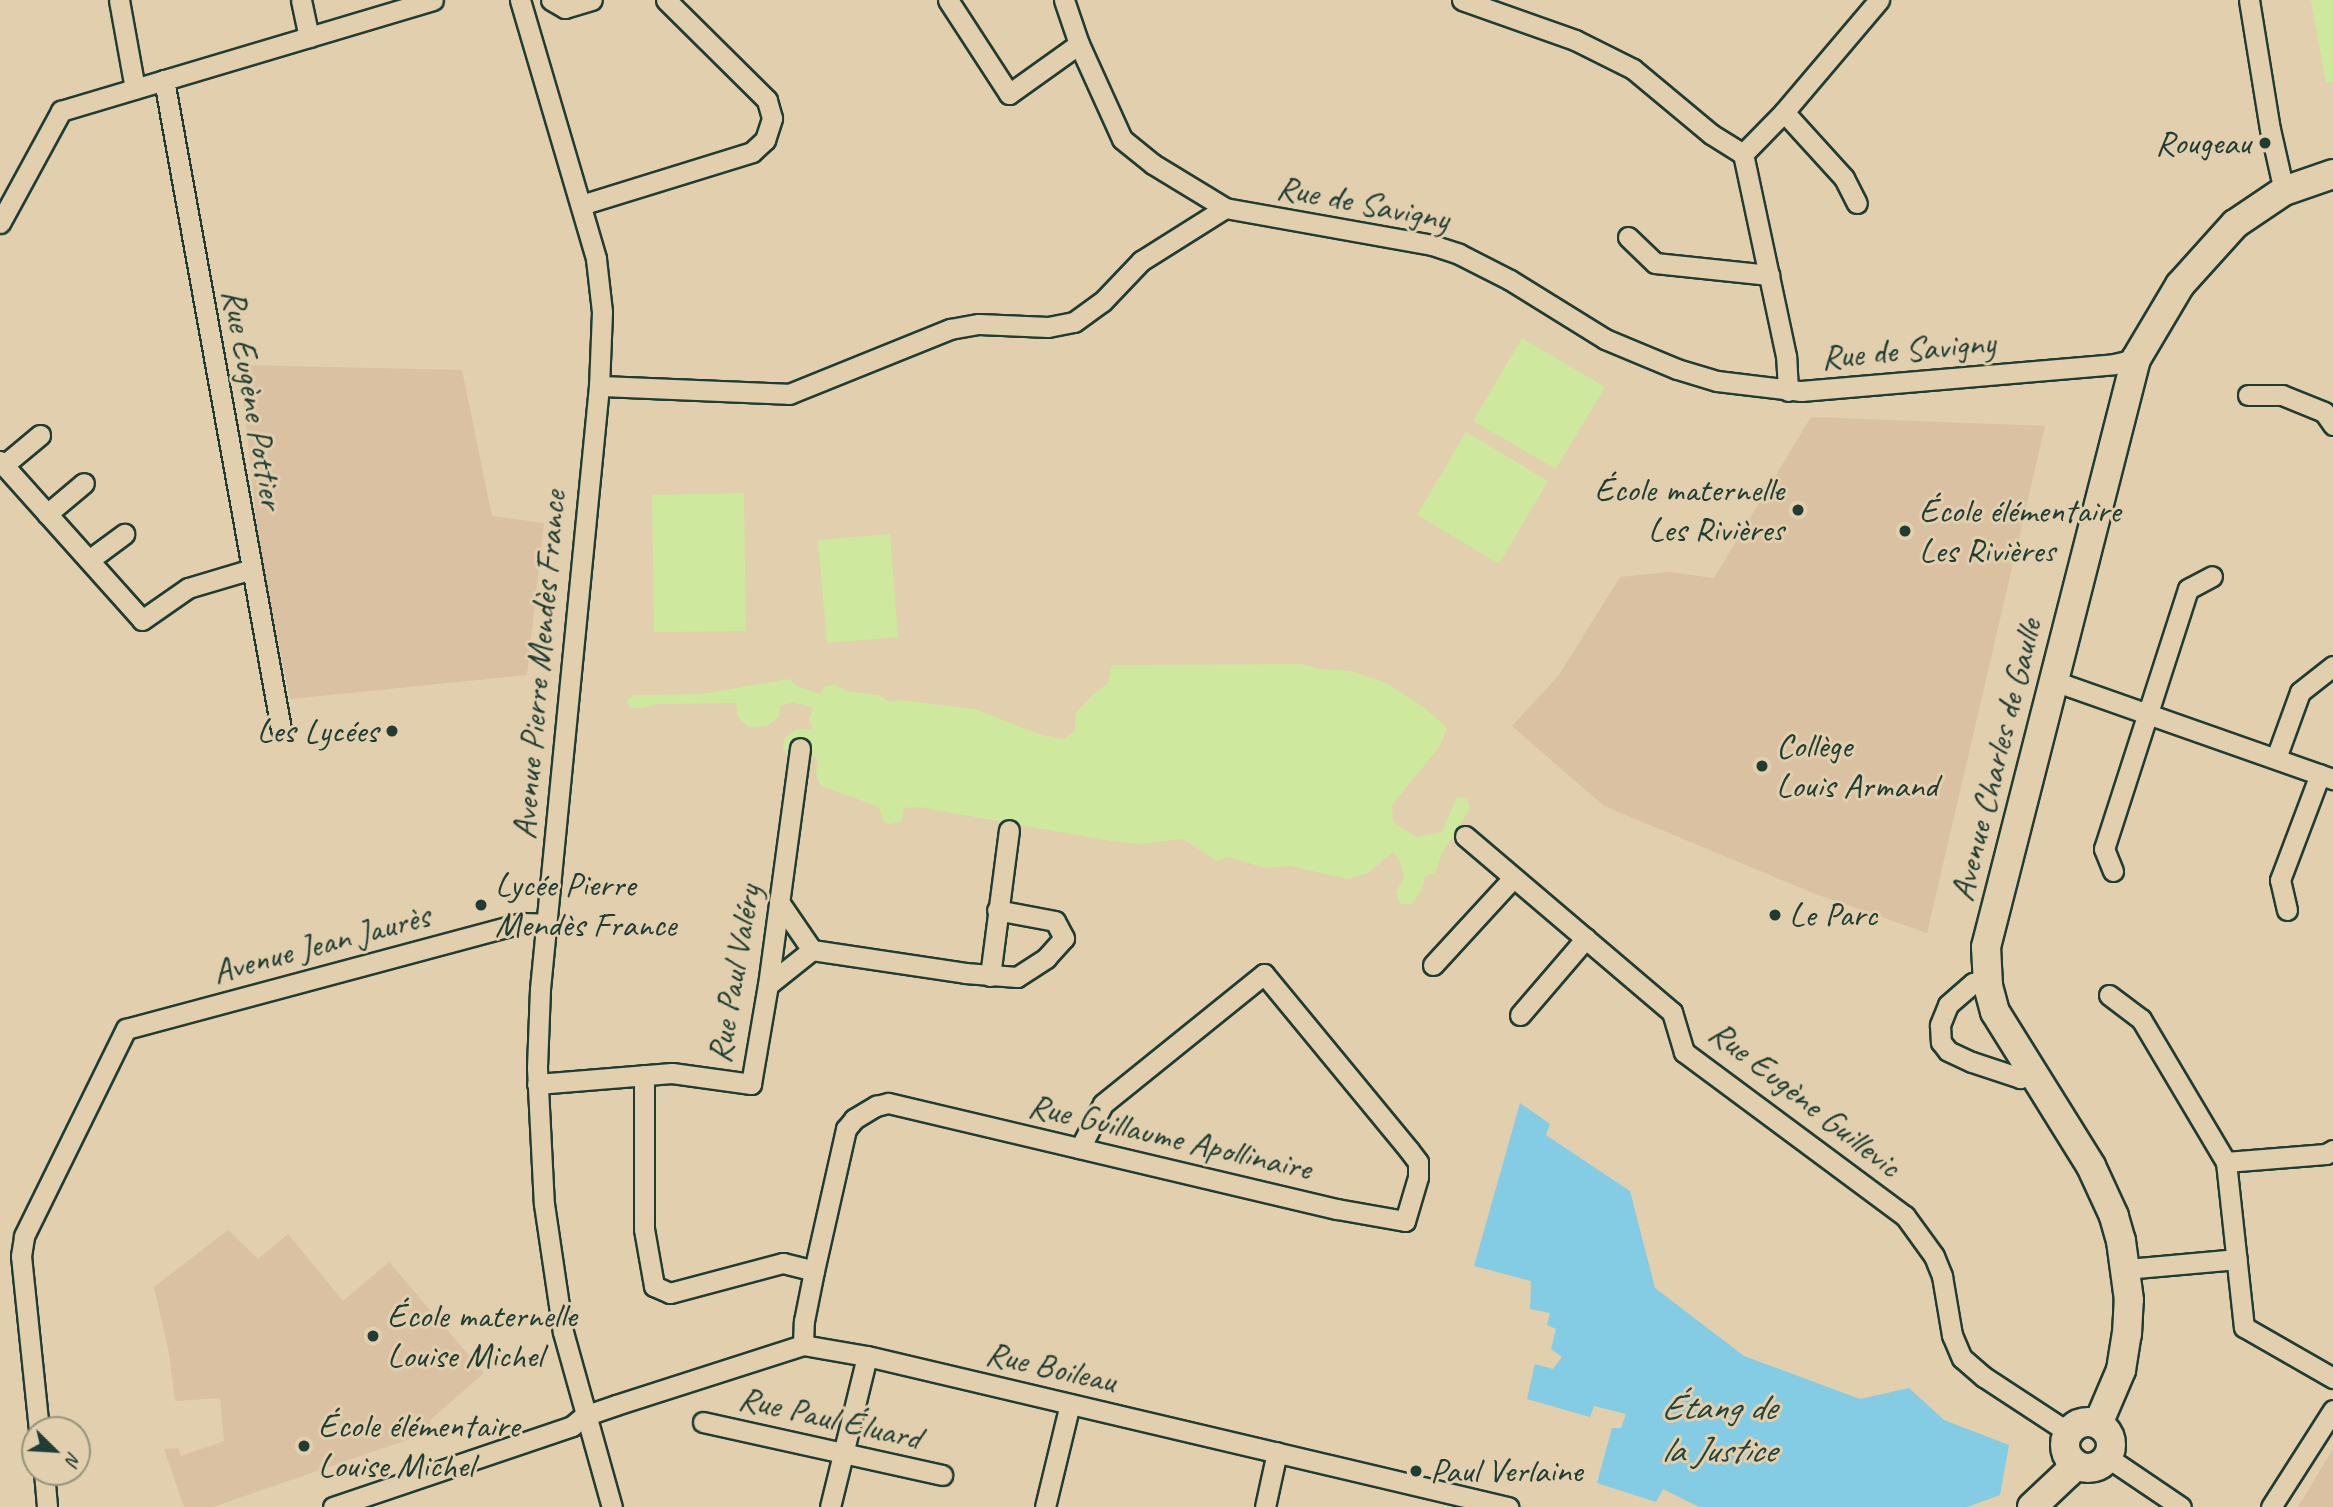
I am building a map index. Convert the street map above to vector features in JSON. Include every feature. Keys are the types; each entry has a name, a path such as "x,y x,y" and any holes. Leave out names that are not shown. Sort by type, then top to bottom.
{"street":[{"path":"118,0 135,89"},
{"path":"301,0 309,37"},
{"path":"0,223 61,111 432,0"},
{"name":"Avenue Pierre Mendès France","path":"520,0 596,258 602,312 599,386 540,989 537,1084 544,1204 563,1332 584,1416 612,1507"},
{"path":"551,0 565,8 592,0"},
{"path":"582,205 752,152 765,140 772,118 767,100 666,0"},
{"path":"948,0 1009,94 1079,44"},
{"path":"1064,0 1079,44 1122,139 1153,164 1225,208"},
{"path":"1462,0 1575,40 1633,69 1711,134 1743,154 1786,356 1788,391"},
{"path":"1743,154 1784,112 1879,0"},
{"path":"2249,0 2270,129 2284,191"},
{"name":"Rue Eugène Pottier","path":"163,80 281,729"},
{"path":"1784,112 1844,178 1857,203"},
{"name":"Avenue Charles de Gaulle","path":"2098,1424 2121,1370 2129,1300 2126,1269 2114,1216 2104,1191 1995,1012 1987,978 1986,947 2136,359 2180,285 2209,249 2235,224 2284,191 2333,174"},
{"name":"Rue de Savigny","path":"599,386 771,396 789,394 950,329 979,324 1048,327 1074,322 1102,302 1141,261 1225,208 1432,245 1460,254 1605,339 1667,366 1717,381 1788,391 2114,365 2136,359"},
{"path":"1628,237 1655,263 1769,275"},
{"path":"2248,395 2282,395 2325,412 2333,425"},
{"path":"40,435 2,463 142,620 188,588 252,569"},
{"path":"47,514 84,483"},
{"path":"89,561 124,534"},
{"path":"2113,872 2104,849 2188,589 2212,576"},
{"path":"2276,758 2300,692 2333,666"},
{"path":"2054,681 2327,776 2280,880 2287,910"},
{"name":"Rue Paul Valéry","path":"537,1084 672,1073 751,1084 768,985 800,748"},
{"path":"990,976 1009,830"},
{"name":"Rue Eugène Guillevic","path":"1465,836 1672,1012 1684,1052 1905,1216 1934,1256 1942,1276 1952,1335 1962,1357 1984,1377 2068,1432"},
{"path":"1433,965 1513,878"},
{"path":"779,902 812,950"},
{"path":"768,985 812,950 990,976 1017,977 1046,958 1064,938 1055,921 997,910"},
{"name":"Avenue Jean Jaurès","path":"38,1416 21,1256 24,1236 126,1029 522,923 546,924"},
{"path":"1520,1015 1586,938"},
{"name":"Rue Guillaume Apollinaire","path":"803,1345 814,1271 846,1129 854,1119 876,1106 888,1103 1337,1209 1405,1221 1418,1177 1418,1162 1264,974 1103,1104 1080,1148"},
{"path":"1987,978 1973,983 1948,1004 1940,1025 1941,1042 1948,1051 1984,1066 2020,1078 2031,1072"},
{"path":"2109,995 2141,1019 2225,1162 2244,1327 2333,1378"},
{"path":"644,1075 644,1229 654,1286 670,1293 783,1263 814,1271"},
{"path":"2225,1162 2326,1154 2333,1150"},
{"path":"2126,1269 2237,1259"},
{"name":"Rue Boileau","path":"333,1507 572,1426 584,1416 803,1345 867,1356 1277,1452 1486,1505 1508,1507"},
{"path":"830,1507 867,1356"},
{"path":"1045,1507 1070,1404"},
{"path":"2271,1507 2333,1410"},
{"name":"Rue Paul Éluard","path":"704,1422 942,1475"},
{"path":"2085,1422 2098,1424 2110,1442 2107,1457 2088,1468 2073,1462 2066,1452 2068,1432 2085,1422"},
{"path":"1265,1507 1277,1452"},
{"path":"2107,1457 2181,1507"},
{"path":"2032,1507 2068,1473 2073,1462"},
{"path":"45,1486 47,1507"}],"shaded area":[{"path":"240,365 462,370 492,516 544,523 527,675 290,699 259,545"},
{"name":"Collège Louis Armand","path":"1811,417 2045,426 1927,933 1813,893 1604,806 1512,726 1559,675 1620,577 1669,572 1714,578"},
{"path":"228,1230 258,1259 288,1234 343,1301 389,1262 484,1373 430,1420 433,1431 213,1507 184,1507 164,1449 178,1448 181,1456 224,1441 220,1398 175,1401 169,1353 154,1287"},
{"path":"2333,1449 2333,1507 2298,1507"}],"green space":[{"path":"2311,0 2333,0 2333,82 2326,83"},
{"path":"1522,338 1605,387 1556,469 1473,421"},
{"path":"1466,432 1548,481 1499,564 1417,515"},
{"path":"744,493 746,631 654,632 652,495"},
{"path":"890,534 898,637 827,643 818,540"},
{"path":"1301,664 1319,669 1352,671 1386,683 1425,708 1447,728 1440,746 1392,805 1393,822 1417,837 1442,832 1457,797 1467,798 1470,809 1441,855 1436,872 1425,876 1422,890 1412,904 1400,904 1396,892 1404,878 1399,859 1393,852 1368,873 1348,879 1290,866 1265,868 1229,857 1217,861 1183,839 1140,844 1111,841 919,807 904,808 902,822 888,824 883,821 879,807 821,786 816,775 817,759 810,755 795,758 783,751 784,739 796,729 813,729 809,720 813,708 794,702 780,706 778,718 767,726 749,727 738,717 736,703 658,704 631,708 626,701 634,695 702,694 789,679 797,686 820,694 824,687 835,684 846,691 879,695 889,702 900,700 975,709 1039,734 1064,739 1075,730 1075,714 1090,697 1108,683 1112,665"}],"water":[{"name":"Étang de la Justice","path":"1520,1103 1550,1124 1546,1135 1630,1191 1655,1288 1744,1356 1860,1399 1909,1388 1944,1420 2009,1445 2000,1495 1967,1507 1699,1507 1663,1489 1656,1502 1597,1483 1612,1428 1621,1428 1626,1414 1594,1406 1590,1417 1527,1399 1535,1364 1553,1369 1562,1357 1551,1349 1556,1329 1547,1325 1550,1313 1530,1309 1531,1281 1474,1266"}],"place":[{"name":"Rougeau","path":"2265,143"},
{"name":"École maternelle Les Rivières","path":"1798,510"},
{"name":"École élémentaire Les Rivières","path":"1905,531"},
{"name":"Les Lycées","path":"392,731"},
{"name":"Collège Louis Armand","path":"1762,766"},
{"name":"Lycée Pierre Mendès France","path":"481,905"},
{"name":"Le Parc","path":"1775,915"},
{"name":"École maternelle Louise Michel","path":"373,1336"},
{"name":"École élémentaire Louise Michel","path":"304,1446"},
{"name":"Paul Verlaine","path":"1416,1471"}]}
